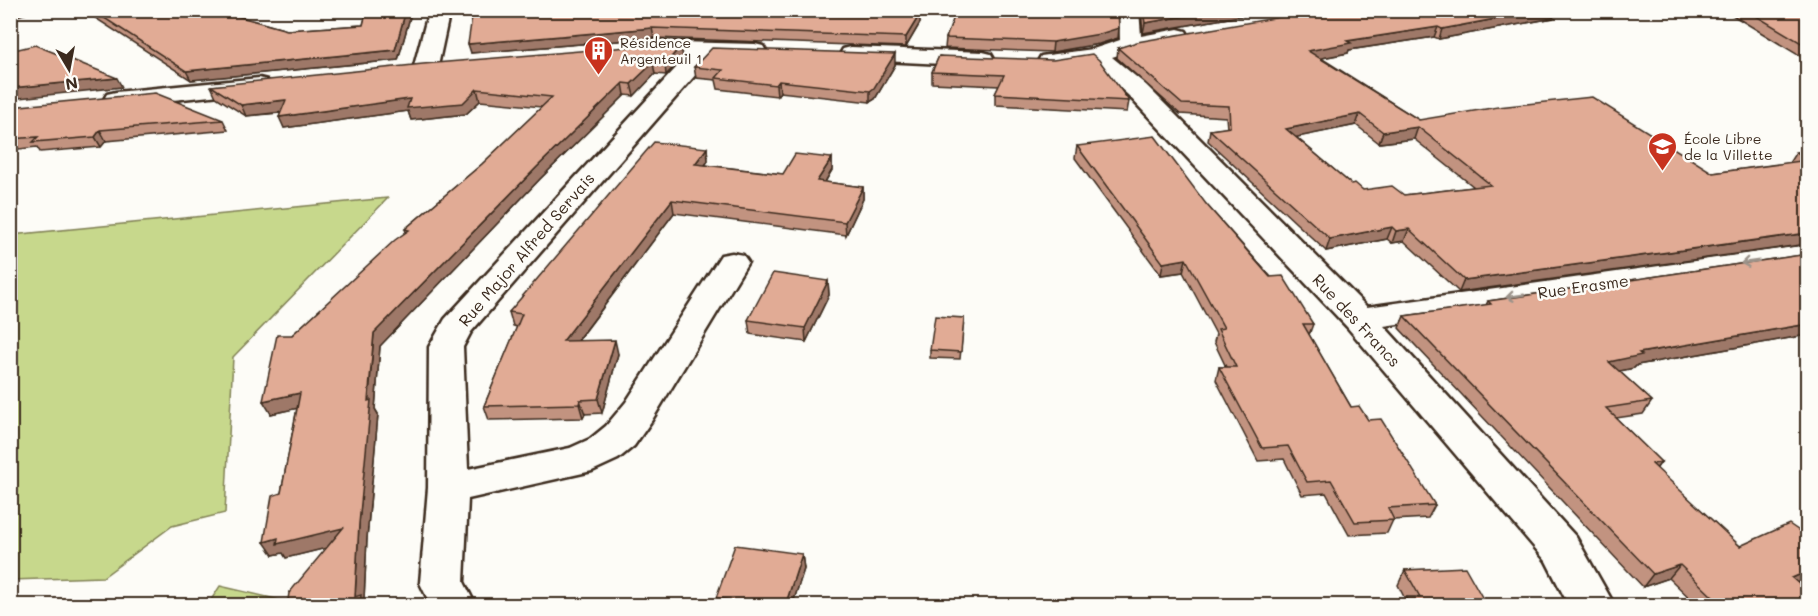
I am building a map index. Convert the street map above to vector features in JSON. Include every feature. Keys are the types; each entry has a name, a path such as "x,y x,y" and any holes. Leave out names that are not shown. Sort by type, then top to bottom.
{"street":[{"path":"440,10 414,67 449,64"},
{"path":"1129,10 1131,44"},
{"path":"1028,60 1052,61 1096,56 1131,44 1204,32"},
{"path":"621,49 654,47 777,52"},
{"name":"Rue Major Alfred Servais","path":"454,606 442,583 448,488 446,347 457,327 705,50"},
{"path":"825,54 1004,60"},
{"name":"Rue des Francs","path":"1096,56 1137,90 1359,319 1561,549 1593,606"},
{"path":"93,102 278,82"},
{"name":"Rue Erasme","path":"1359,319 1808,254"},
{"path":"448,488 578,461 604,449 620,436 639,411 732,262"}],"green space":[{"path":"388,198 233,357 225,513 172,526 103,577 11,580 11,235"},
{"path":"220,586 301,605 207,606"}],"building":[{"path":"92,10 221,10 287,30 363,25 367,10 406,10 395,50 186,71"},
{"path":"473,10 573,10 573,14 577,10 885,10 920,14 906,37 652,28 468,44"},
{"path":"965,10 1118,10 1119,28 1100,34 1053,42 946,38 954,17"},
{"path":"1143,10 1220,10 1145,23"},
{"path":"1321,10 1543,10 1442,29 1438,27 1347,41 1351,43 1308,51 1419,120 1498,107 1592,97 1713,173 1808,160 1808,233 1464,280 1409,229 1396,231 1392,227 1330,239 1210,130 1230,127 1229,106 1182,104 1118,48 1137,42","holes":["1360,114 1383,132 1418,127 1491,185 1404,195 1392,186 1363,190 1355,183 1351,184 1286,129"]},
{"path":"1746,10 1808,10 1808,47"},
{"path":"35,45 117,78 10,88 10,51"},
{"path":"652,45 681,46 665,64 653,63 631,84 623,83 374,333 368,401 371,400 359,524 355,597 361,595 360,606 287,606 289,593 343,528 277,544 278,538 264,542 272,496 281,493 300,393 263,401 277,335 292,335 395,240 409,230 405,229 482,164 552,97 477,89 463,103 407,108 410,99 279,117 286,100 241,105 211,86 423,64"},
{"path":"712,48 895,54 870,91 779,81 776,85 716,78 723,70 694,67"},
{"path":"1092,54 1129,101 995,94 1004,75 932,72 939,56 1053,60"},
{"path":"155,93 223,120 100,130 95,137 33,142 38,137 10,139 10,107"},
{"path":"1155,136 1206,204 1270,277 1283,276 1313,324 1303,324 1351,407 1359,406 1368,420 1381,419 1435,505 1388,508 1394,520 1355,522 1331,480 1307,482 1288,446 1262,448 1219,367 1236,367 1218,329 1224,328 1186,259 1163,263 1077,146"},
{"path":"654,142 707,148 695,164 783,174 795,154 832,158 817,181 863,187 845,222 672,200 563,341 615,340 598,399 580,400 579,404 484,406 522,314 509,312"},
{"path":"1808,151 1808,159 1796,152"},
{"path":"1808,254 1808,324 1639,353 1642,355 1609,362 1652,401 1606,408 1661,462 1652,464 1740,546 1789,524 1808,537 1808,571 1792,578 1808,592 1808,606 1713,606 1713,597 1680,565 1653,574 1404,316 1491,304 1488,301"},
{"path":"773,273 828,281 805,328 748,320"},
{"path":"935,316 964,318 961,352 930,350"},
{"path":"735,545 802,554 785,606 736,606 738,601 716,598"},
{"path":"1465,567 1487,606 1411,606 1406,597 1420,597 1405,570"}],"place":[{"name":"Résidence Argenteuil 1","path":"599,76"},
{"name":"École Libre de la Villette","path":"1663,172"}]}
